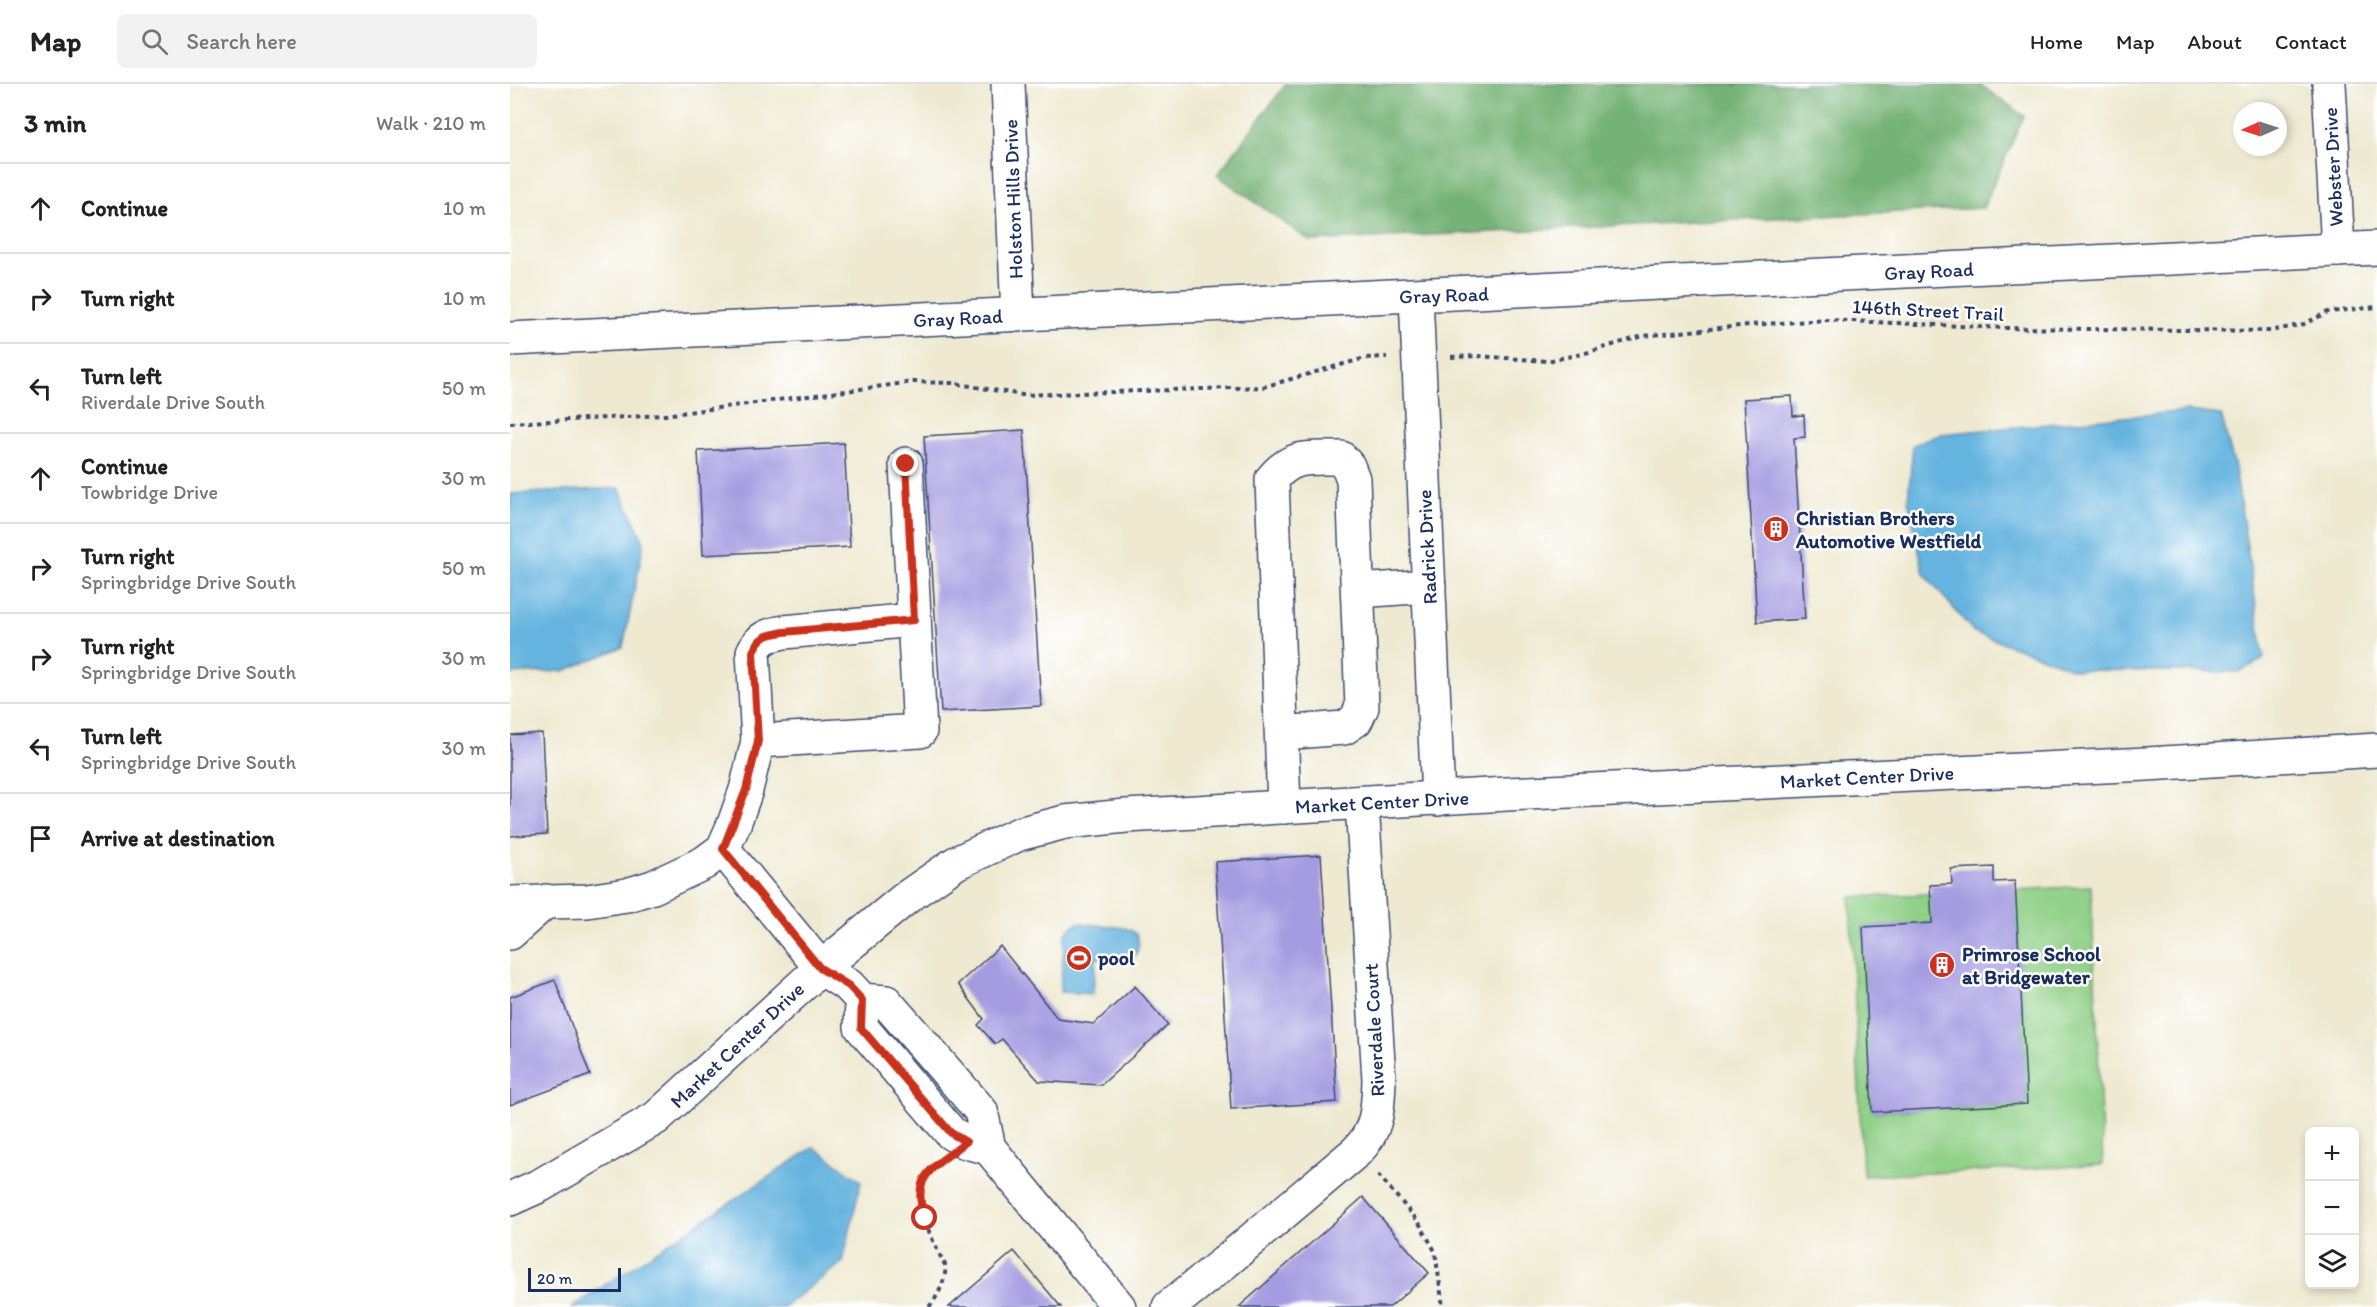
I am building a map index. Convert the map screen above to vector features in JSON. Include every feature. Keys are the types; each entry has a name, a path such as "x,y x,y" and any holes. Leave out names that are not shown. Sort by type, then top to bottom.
{"street":[{"name":"Holston Hills Drive","path":"1008,84 1018,315"},
{"name":"Webster Drive","path":"2329,84 2338,250"},
{"name":"Gray Road","path":"510,339 2377,248"},
{"name":"Radrick Drive","path":"1416,296 1438,799"},
{"path":"1282,733 1344,728 1356,720 1362,707 1353,479 1348,466 1341,458 1294,460 1282,467 1272,479 1284,807"},
{"path":"758,741 920,731 906,464"},
{"path":"1358,591 1429,586"},
{"path":"510,903 586,902 627,895 653,887 695,867 723,849 746,790 758,741 753,652 758,641 767,635 784,632 914,620"},
{"name":"Market Center Drive","path":"510,1199 541,1185 656,1118 820,968 934,877 972,855 1019,834 1065,822 1284,807 2147,764 2377,750"},
{"name":"Riverdale Court","path":"1169,1307 1357,1151 1373,1130 1378,1110 1379,1088 1362,803"},
{"path":"723,849 820,968 849,986 862,1000 861,1028 951,1133 978,1145 1119,1307"},
{"path":"510,933 546,901"}],"path":[{"name":"146th Street Trail","path":"510,423 665,415 913,382 953,383 1022,395 1263,387 1365,358 1479,356 1547,361 1582,354 1644,336 1749,325 1827,320 2006,328 2271,331 2304,324 2328,312 2377,307"},
{"path":"929,1307 946,1273 945,1265 920,1205 920,1186 935,1168 978,1145"},
{"path":"1357,1151 1418,1221 1437,1260 1443,1307"}],"green space":[{"path":"1286,84 1979,84 2024,116 1983,208 1310,241 1217,175"},
{"path":"2091,886 2103,1165 1863,1176 1850,897 1931,894 1932,923 1863,927 1873,1112 2027,1104 2015,890"}],"water":[{"path":"2188,411 2221,415 2235,468 2264,659 2238,672 2077,670 1974,632 1924,574 1908,500 1913,445 1941,434"},
{"path":"619,488 644,542 623,647 564,671 510,674 510,494"},
{"name":"pool","path":"1078,923 1125,928 1135,933 1138,940 1138,950 1133,959 1096,958 1093,994 1060,992 1065,934"},
{"path":"814,1147 861,1181 843,1262 784,1307 572,1307"}],"building":[{"name":"Christian Brothers Automotive Westfield","path":"1792,396 1793,416 1804,415 1805,437 1794,438 1805,619 1757,622 1744,399"},
{"path":"1024,430 1041,706 941,712 924,436"},
{"path":"844,443 850,547 703,555 698,451"},
{"path":"542,733 547,834 510,836 510,735"},
{"path":"1321,855 1337,1102 1231,1109 1215,862"},
{"name":"Primrose School at Bridgewater","path":"1994,867 1994,882 2015,881 2027,1104 1872,1112 1863,927 1932,923 1930,885 1952,884 1951,869"},
{"path":"1000,946 1058,1019 1094,1024 1135,986 1168,1025 1101,1085 1039,1081 1002,1039 995,1044 978,1025 984,1019 958,984"},
{"path":"555,980 590,1075 510,1105 510,997"},
{"path":"1363,1197 1429,1273 1390,1307 1239,1307"},
{"path":"1014,1251 1061,1307 949,1307"}],"place":[{"name":"Christian Brothers Automotive Westfield","path":"1776,529"},
{"name":"pool","path":"1079,958"},
{"name":"Primrose School at Bridgewater","path":"1942,965"}],"route":[{"path":"906,464 914,620 784,632 767,635 758,641 753,652 758,741 746,790 723,849 820,968 849,986 862,1000 861,1028 951,1133 966,1142 935,1168 920,1186 920,1205 925,1218"}]}
